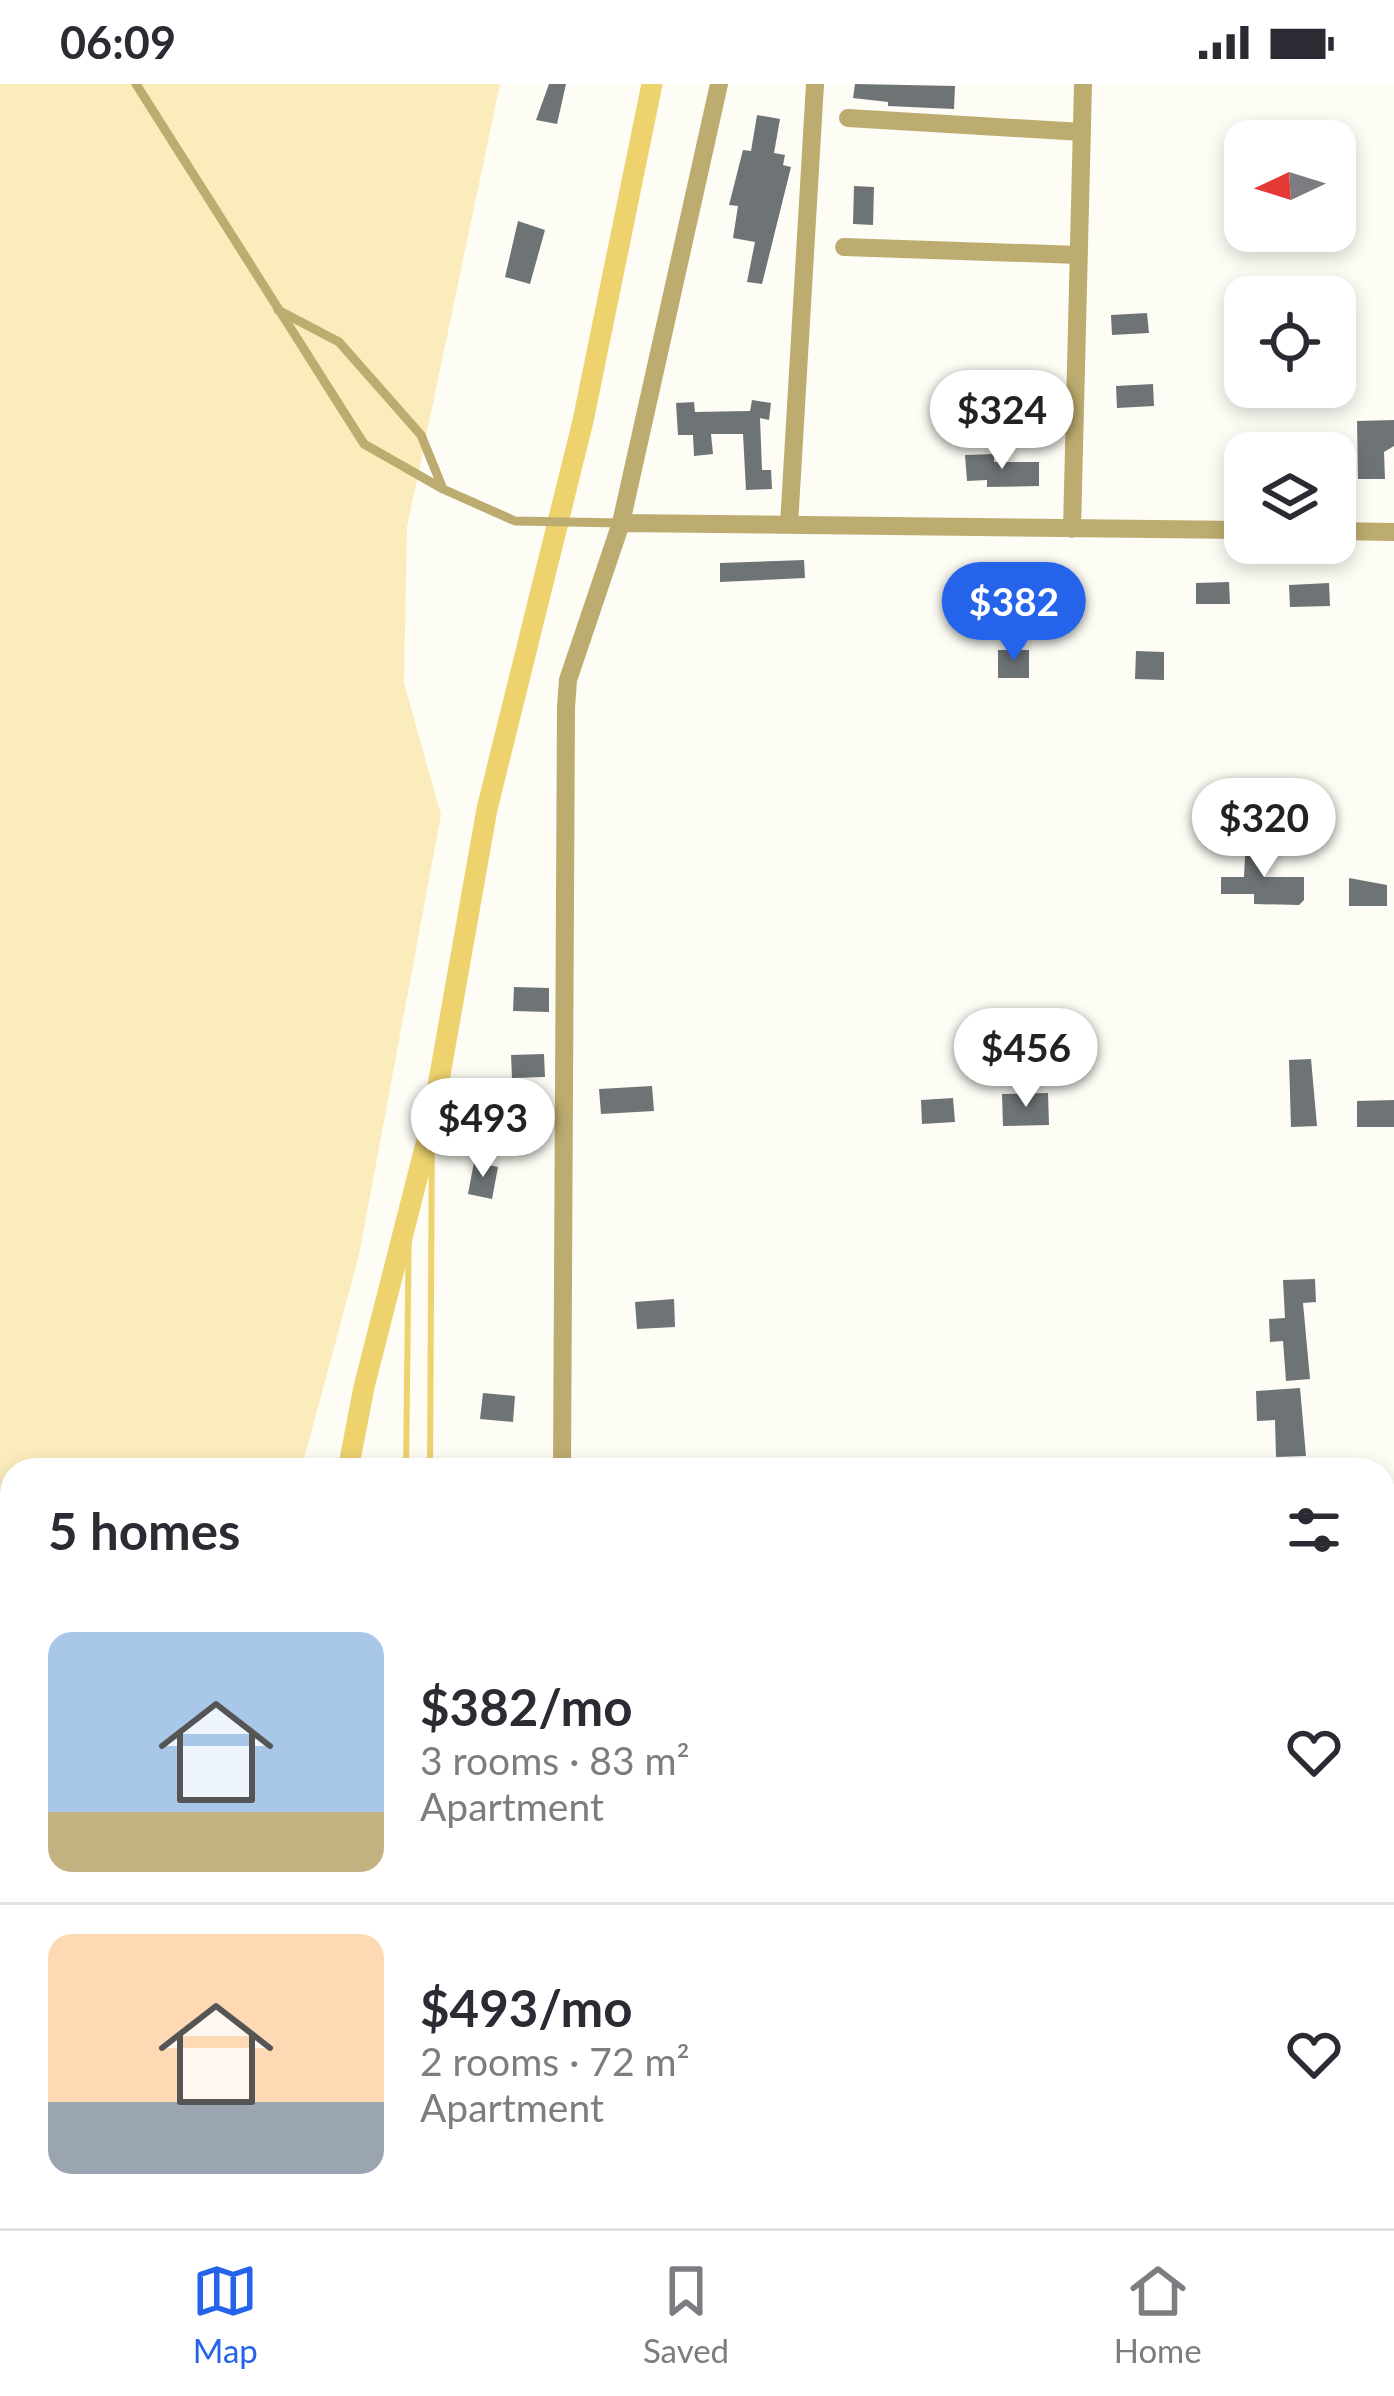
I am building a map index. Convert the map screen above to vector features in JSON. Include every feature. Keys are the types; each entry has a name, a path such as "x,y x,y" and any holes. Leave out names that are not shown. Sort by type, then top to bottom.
{"street":[{"path":"562,1458 568,680 719,84"},
{"path":"789,525 815,84"},
{"path":"1072,529 1083,84"},
{"path":"848,118 1082,132"},
{"path":"844,247 1079,254"},
{"path":"611,523 1224,530"},
{"path":"1356,531 1394,532"}],"lane":[{"path":"136,84 364,444 443,489 515,521 611,523"},
{"path":"278,310 339,342 421,435 443,489"}],"shaded area":[{"path":"0,84 500,84 407,527 404,683 441,815 359,1255 304,1458 0,1458"}],"building":[{"path":"549,84 566,84 557,124 536,120"},
{"path":"855,84 955,86 954,109 888,106 888,102 853,98"},
{"path":"757,115 780,119 774,153 785,155 783,165 791,167 762,284 747,282 755,242 733,238 738,206 729,205 743,150 751,151"},
{"path":"854,186 874,187 873,225 853,224"},
{"path":"518,221 545,230 530,284 505,277"},
{"path":"1147,313 1149,333 1112,335 1111,315"},
{"path":"1153,384 1154,406 1117,408 1116,386"},
{"path":"752,400 771,403 769,420 760,418 762,470 771,470 772,489 746,490 743,434 711,434 713,454 694,456 693,435 678,435 676,403 694,402 695,412 750,411"},
{"path":"1394,420 1394,446 1384,452 1385,479 1358,479 1357,421"},
{"path":"994,454 994,462 1039,462 1039,486 987,487 987,480 967,481 965,455"},
{"path":"804,560 805,578 720,582 720,563"},
{"path":"1229,582 1230,604 1196,604 1196,583"},
{"path":"1329,583 1330,606 1290,607 1289,585"},
{"path":"998,650 1029,650 1029,678 998,678"},
{"path":"1136,651 1164,652 1164,680 1135,679"},
{"path":"1246,839 1266,840 1264,877 1304,877 1304,900 1299,905 1254,904 1254,894 1221,894 1221,877 1244,877"},
{"path":"1349,878 1387,885 1387,906 1349,906"},
{"path":"514,987 549,988 549,1012 513,1011"},
{"path":"544,1054 545,1077 512,1078 511,1055"},
{"path":"1311,1059 1317,1126 1291,1127 1289,1060"},
{"path":"652,1086 654,1111 601,1114 599,1089"},
{"path":"1048,1093 1049,1125 1003,1126 1002,1094"},
{"path":"953,1098 955,1122 922,1124 921,1100"},
{"path":"1394,1100 1394,1127 1357,1127 1357,1101"},
{"path":"474,1162 498,1167 492,1199 468,1194"},
{"path":"1315,1279 1316,1302 1303,1303 1310,1379 1286,1381 1283,1341 1270,1342 1269,1319 1285,1318 1283,1280"},
{"path":"674,1299 675,1327 637,1329 635,1302"},
{"path":"1300,1388 1306,1456 1276,1457 1275,1420 1257,1421 1256,1391"},
{"path":"483,1393 515,1396 513,1422 480,1419"}],"waterway":[{"path":"350,1458 432,1120 487,809 583,421 652,84"},
{"path":"430,1458 432,1120"},
{"path":"406,1458 409,1211"}]}
